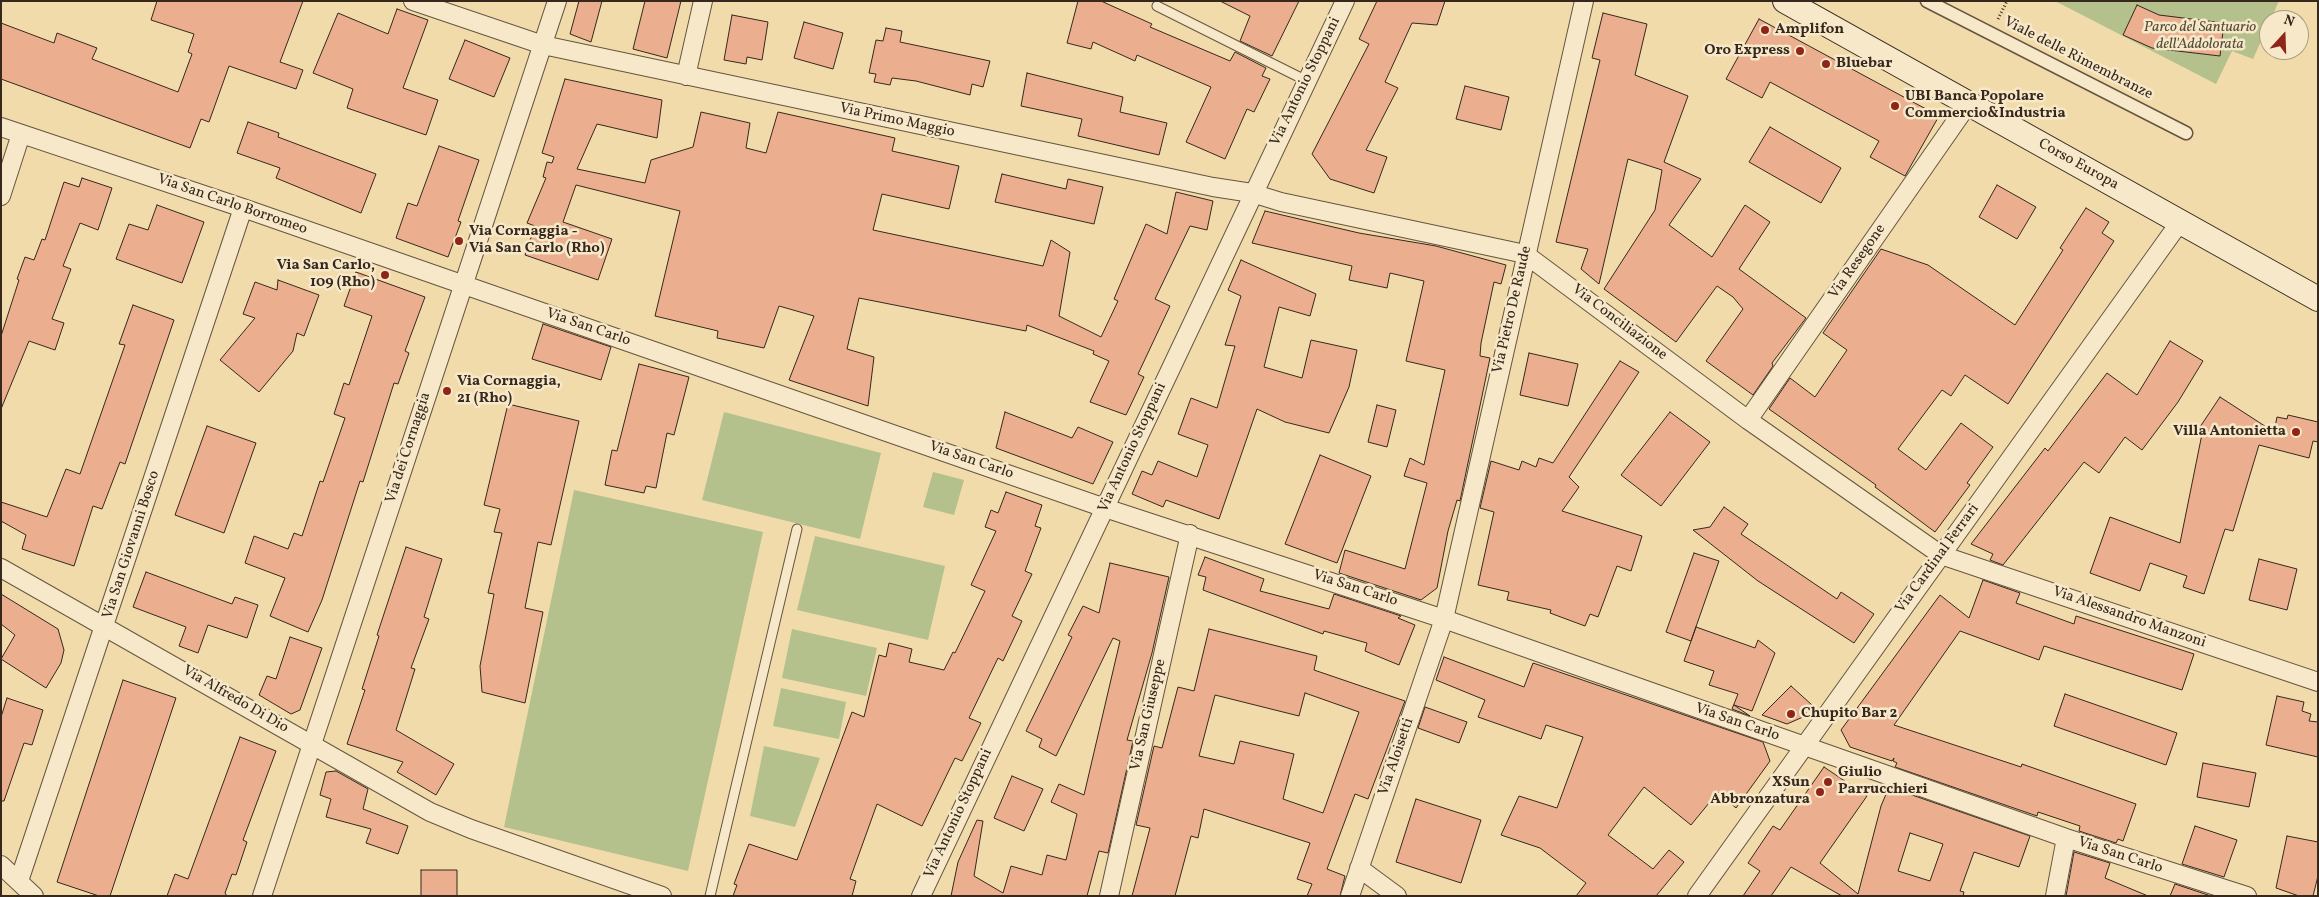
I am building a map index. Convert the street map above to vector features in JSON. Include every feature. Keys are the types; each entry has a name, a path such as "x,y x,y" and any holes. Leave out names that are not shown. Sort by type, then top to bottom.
{"main road":[{"name":"Corso Europa","path":"1785,1 2318,299"}],"street":[{"name":"Via Primo Maggio","path":"413,1 543,45 1213,187 1252,193"},
{"name":"Via dei Cornaggia","path":"262,896 557,1"},
{"path":"686,76 703,1"},
{"name":"Via Pietro De Raude","path":"1444,619 1525,254 1584,1"},
{"name":"Viale delle Rimembranze","path":"1927,1 2186,133"},
{"name":"Via Antonio Stoppani","path":"921,896 1344,2"},
{"name":"Via Resegone","path":"1748,420 1968,104"},
{"name":"Via San Carlo Borromeo","path":"1,127 463,284"},
{"path":"1,196 22,134"},
{"name":"Via Conciliazione","path":"1252,193 1282,202 1525,254 1748,420 1941,555"},
{"name":"Via San Giovanni Bosco","path":"19,881 243,208"},
{"name":"Via Cardinal Ferrari","path":"1697,896 2180,222"},
{"name":"Via San Carlo","path":"463,284 1105,508 1190,534 1444,619 2066,838 2247,896"},
{"name":"Via San Giuseppe","path":"1109,896 1190,534"},
{"name":"Via Alessandro Manzoni","path":"1941,555 2318,682"},
{"name":"Via Alfredo Di Dio","path":"1,568 430,812 471,829 662,896"},
{"name":"Via Aloisetti","path":"1350,896 1444,619"},
{"path":"2055,896 2066,838"},
{"path":"1,865 34,896"},
{"path":"1359,868 1397,896"}],"lane":[{"path":"1158,6 1306,81"},
{"path":"710,896 797,529"}],"green space":[{"name":"Parco del Santuario dell'Addolorata","path":"2055,1 2279,1 2275,10 2259,10 2259,46 2253,59 2232,51 2216,84"},
{"path":"724,412 881,453 860,539 702,500"},
{"path":"933,472 964,480 954,515 923,507"},
{"path":"574,490 763,532 688,871 504,827"},
{"path":"815,536 945,566 928,640 797,610"},
{"path":"792,629 877,648 866,696 782,678"},
{"path":"781,688 846,702 839,739 773,726"},
{"path":"764,746 820,758 795,827 750,816"}],"building":[{"path":"157,1 303,1 280,62 303,70 296,89 229,66 209,122 201,119 190,148 1,79 1,23 54,43 57,33 97,48 92,59 178,92 192,54 188,52 194,34 151,20"},
{"path":"579,1 602,1 591,42 570,34"},
{"path":"645,1 681,1 667,58 633,49"},
{"path":"1078,1 1101,1 1152,24 1150,27 1230,61 1235,52 1266,68 1262,76 1270,79 1254,112 1247,109 1225,159 1186,142 1211,87 1137,55 1135,61 1093,42 1091,49 1067,43"},
{"path":"1220,1 1299,1 1272,56 1240,41 1250,16"},
{"path":"1377,1 1445,1 1437,25 1412,23 1385,82 1398,88 1366,150 1387,157 1374,193 1330,179 1312,154 1369,44 1359,39"},
{"path":"2137,5 2159,15 2224,23 2220,56 2152,48 2123,35"},
{"path":"397,9 428,20 403,88 438,100 426,135 347,108 353,89 313,73 338,13 388,34"},
{"path":"1603,13 1647,24 1635,75 1688,96 1664,162 1701,179 1669,225 1712,257 1745,205 1770,222 1739,269 1806,318 1772,363 1773,366 1753,395 1706,361 1743,309 1733,297 1717,286 1676,342 1604,289 1655,210 1662,170 1628,159 1599,284 1581,269 1588,249 1556,242 1600,60 1592,58"},
{"path":"732,15 768,22 762,60 747,57 746,64 724,60"},
{"path":"1759,19 1939,116 1905,176 1870,157 1879,141 1770,82 1762,98 1726,79"},
{"path":"804,22 843,33 833,69 794,58"},
{"path":"886,28 902,31 900,42 990,61 983,87 972,84 970,95 916,81 892,78 890,85 874,82 876,74 869,73 876,40 883,41"},
{"path":"465,40 510,58 494,97 449,79"},
{"path":"1027,73 1123,97 1120,112 1167,123 1159,155 1078,136 1082,119 1021,106"},
{"path":"565,79 662,100 657,138 597,124 577,169 645,183 651,160 693,147 701,112 750,123 746,148 766,153 778,112 895,138 892,151 959,166 949,209 882,194 873,230 1043,266 1051,240 1070,252 1059,316 1101,337 1118,301 1114,299 1146,224 1167,234 1176,192 1213,201 1207,230 1190,226 1155,299 1170,306 1138,374 1144,377 1126,415 1090,402 1109,361 1093,354 1094,351 1027,325 1026,331 859,298 847,349 874,357 868,406 789,380 814,316 779,306 764,348 717,338 718,331 655,316 680,211 576,185 563,222 612,239 598,280 525,255 535,226 527,223 546,178 543,177 547,162 552,163 554,157 542,153"},
{"path":"1465,86 1509,97 1501,130 1456,119"},
{"path":"248,122 279,133 278,137 376,174 361,213 276,178 280,168 237,153"},
{"path":"1770,127 1841,168 1821,203 1749,162"},
{"path":"439,146 479,160 458,221 461,222 448,257 396,238 408,203 417,206"},
{"path":"1002,174 1066,189 1068,179 1103,187 1094,224 995,202"},
{"path":"82,178 112,188 98,230 80,223 63,266 71,269 52,319 64,323 55,350 29,341 1,409 1,336 19,280 17,279 25,257 34,260 42,239 45,240 64,182 79,187"},
{"path":"1997,185 2036,207 2017,239 1979,217"},
{"path":"157,205 204,222 182,283 116,259 129,224 148,230"},
{"path":"2086,208 2109,222 2102,233 2114,241 2008,404 1965,375 1951,396 1942,390 1898,449 1926,470 1961,423 1993,447 1967,483 1970,485 1935,532 1875,487 1876,485 1769,409 1790,378 1815,397 1847,350 1823,333 1881,249 1928,265 2015,325 2063,250 2060,248"},
{"path":"1265,211 1359,233 1436,246 1506,265 1501,284 1494,282 1481,343 1480,356 1490,358 1460,501 1457,500 1448,531 1437,588 1421,600 1339,573 1345,550 1405,569 1427,483 1404,476 1410,458 1424,465 1445,370 1406,361 1424,281 1390,273 1387,288 1349,280 1352,266 1252,243"},
{"path":"1241,260 1316,294 1310,316 1279,307 1264,367 1302,378 1311,340 1357,350 1349,387 1329,433 1285,422 1257,409 1219,519 1166,500 1163,507 1132,494 1142,471 1152,475 1158,461 1197,477 1208,445 1178,434 1191,398 1217,408 1235,346 1225,345 1241,296 1228,290"},
{"path":"356,272 425,297 405,351 409,353 398,384 394,383 363,482 360,481 322,600 308,632 270,616 285,578 245,563 254,536 288,549 294,533 302,536 320,481 323,482 345,418 334,414 344,383 349,385 372,316 344,306"},
{"path":"278,280 319,295 304,336 297,333 293,351 259,392 220,360 255,318 243,314 255,282 277,290"},
{"path":"133,305 174,320 125,464 120,462 102,509 93,506 74,566 22,549 26,535 1,521 1,502 47,517 66,469 80,474 125,345 119,344"},
{"path":"543,324 611,347 601,380 532,359"},
{"path":"2170,341 2203,361 2178,402 2142,450 2125,437 2099,473 2084,462 2003,565 1990,560 1993,554 1971,544 2045,448 2048,451 2107,373 2137,395"},
{"path":"1529,353 1578,364 1568,406 1520,395"},
{"path":"1620,361 1639,372 1569,477 1579,487 1562,511 1642,536 1631,571 1617,566 1598,617 1590,614 1585,626 1550,613 1551,610 1507,600 1509,592 1478,585 1494,512 1480,508 1491,461 1519,470 1522,461 1536,467 1539,458 1553,463"},
{"path":"639,364 689,377 674,435 667,433 656,488 646,486 644,493 605,485 612,450 617,451"},
{"path":"2220,397 2274,432 2277,417 2287,419 2288,415 2318,422 2318,442 2313,441 2309,458 2259,445 2233,531 2225,529 2204,594 2183,587 2187,576 2150,563 2140,591 2090,573 2110,517 2180,543 2203,429 2200,427"},
{"path":"508,404 579,421 551,545 538,542 525,608 543,612 525,703 482,692 480,666 494,594 488,593 502,533 494,532 500,509 484,505"},
{"path":"1377,405 1396,410 1387,447 1368,442"},
{"path":"1005,412 1072,438 1078,427 1113,442 1093,484 996,448"},
{"path":"1670,412 1710,442 1661,506 1621,475"},
{"path":"207,426 256,443 224,533 175,515"},
{"path":"1320,455 1371,476 1337,563 1285,544"},
{"path":"1006,492 1042,505 1035,526 1041,528 1025,571 1032,574 1012,616 1022,621 1003,661 998,658 969,718 981,723 962,761 955,758 922,826 877,804 850,879 856,881 852,896 733,896 737,885 734,884 749,844 797,860 852,712 864,717 879,655 886,657 889,643 912,649 909,662 944,670 953,652 955,653 985,591 971,585 996,531 985,527 991,510 998,513"},
{"path":"1724,507 1748,524 1741,534 1837,599 1841,592 1874,614 1854,643 1758,581 1693,530 1710,527"},
{"path":"406,547 442,559 424,617 429,619 411,668 415,669 396,730 454,764 436,795 397,772 403,762 347,744 365,690 362,689 379,636 377,635"},
{"path":"1694,553 1719,561 1691,641 1666,632"},
{"path":"1205,557 1264,579 1260,591 1329,609 1334,594 1401,616 1398,618 1415,625 1399,665 1365,651 1367,643 1324,631 1323,634 1203,590 1206,577 1198,575"},
{"path":"2259,559 2297,569 2287,610 2249,600"},
{"path":"1110,563 1169,577 1152,653 1127,740 1133,741 1108,853 1099,851 1087,896 951,896 958,862 977,820 983,821 974,876 1003,893 1011,866 1042,875 1047,855 1066,860 1077,814 1051,802 1059,784 1084,795 1120,641 1113,638 1056,756 1039,747 1042,739 1026,731 1072,637 1068,635 1083,606 1099,613"},
{"path":"146,572 232,604 235,597 258,605 247,638 208,625 198,653 179,646 186,627 133,607"},
{"path":"1983,580 2020,593 2016,603 2074,624 2076,616 2194,654 2182,690 2044,646 2039,660 1960,631 1894,725 2021,767 2022,764 2136,804 2123,841 2118,839 2116,843 2079,831 2080,826 2038,812 2037,816 1895,767 1897,763 1893,761 1894,758 1892,761 1850,747 1841,730 1940,595 1969,618"},
{"path":"1,594 58,629 64,650 61,663 46,688 1,659 15,635 1,624"},
{"path":"1696,627 1755,648 1758,640 1775,653 1752,711 1734,705 1750,716 1732,709 1738,694 1709,685 1714,671 1684,661"},
{"path":"1209,629 1317,656 1314,670 1405,701 1368,799 1355,794 1327,869 1345,876 1340,896 1307,896 1312,884 1297,879 1310,843 1204,809 1198,838 1191,836 1175,896 1132,896 1150,828 1136,825 1154,746 1162,748 1178,687 1194,691","holes":["1305,693 1359,712 1323,813 1283,799 1294,754 1240,741 1234,764 1199,756 1215,695 1299,716"]},
{"path":"290,637 322,648 300,710 291,714 259,695 267,676 276,679"},
{"path":"1444,657 1524,687 1533,663 1763,742 1770,761 1736,808 1718,792 1691,825 1644,787 1608,835 1653,869 1669,850 1684,862 1656,896 1576,896 1586,883 1540,848 1501,835 1519,796 1557,808 1583,737 1546,725 1541,739 1478,717 1485,700 1436,680"},
{"path":"123,680 176,698 110,896 99,896 57,882"},
{"path":"1791,686 1812,705 1803,717 1787,724 1762,715"},
{"path":"2065,694 2177,733 2166,765 2054,726"},
{"path":"2277,696 2304,702 2302,711 2311,714 2309,721 2318,722 2318,757 2266,745"},
{"path":"7,698 43,710 32,745 24,743 4,801 1,801 1,717"},
{"path":"1425,707 1467,722 1459,743 1418,728"},
{"path":"240,737 276,751 243,840 247,842 236,875 232,874 225,893 227,896 167,896 175,874 188,879"},
{"path":"2203,763 2256,773 2249,807 2197,797"},
{"path":"1824,767 1867,796 1820,863 1858,894 1881,806 1889,787 2030,836 2019,867 1974,852 1960,891 1964,892 1963,896 1842,896 1791,867 1771,896 1743,896 1760,871 1748,863 1773,826 1780,830","holes":["1910,833 1943,844 1930,881 1898,871"]},
{"path":"336,771 368,789 363,809 408,826 398,854 366,843 371,829 326,817 331,799 320,795 326,772"},
{"path":"1012,776 1043,789 1024,831 994,818"},
{"path":"1416,799 1481,820 1461,883 1396,862"},
{"path":"2195,826 2237,840 2224,877 2182,864"},
{"path":"2287,836 2318,842 2318,876 2313,896 2299,896 2276,888"},
{"path":"2074,852 2110,863 2105,878 2148,896 2066,896"},
{"path":"421,870 457,870 457,896 421,896"},
{"path":"2175,884 2211,896 2170,896"}],"place":[{"name":"Amplifon","path":"1765,30"},
{"name":"Oro Express","path":"1800,51"},
{"name":"Bluebar","path":"1826,64"},
{"name":"UBI Banca Popolare Commercio&Industria","path":"1895,106"},
{"name":"Via Cornaggia - Via San Carlo (Rho)","path":"459,241"},
{"name":"Via San Carlo, 109 (Rho)","path":"385,275"},
{"name":"Via Cornaggia, 21 (Rho)","path":"447,391"},
{"name":"Villa Antonietta","path":"2296,432"},
{"name":"Chupito Bar 2","path":"1791,714"},
{"name":"Giulio Parrucchieri","path":"1828,782"},
{"name":"XSun Abbronzatura","path":"1820,792"}]}
